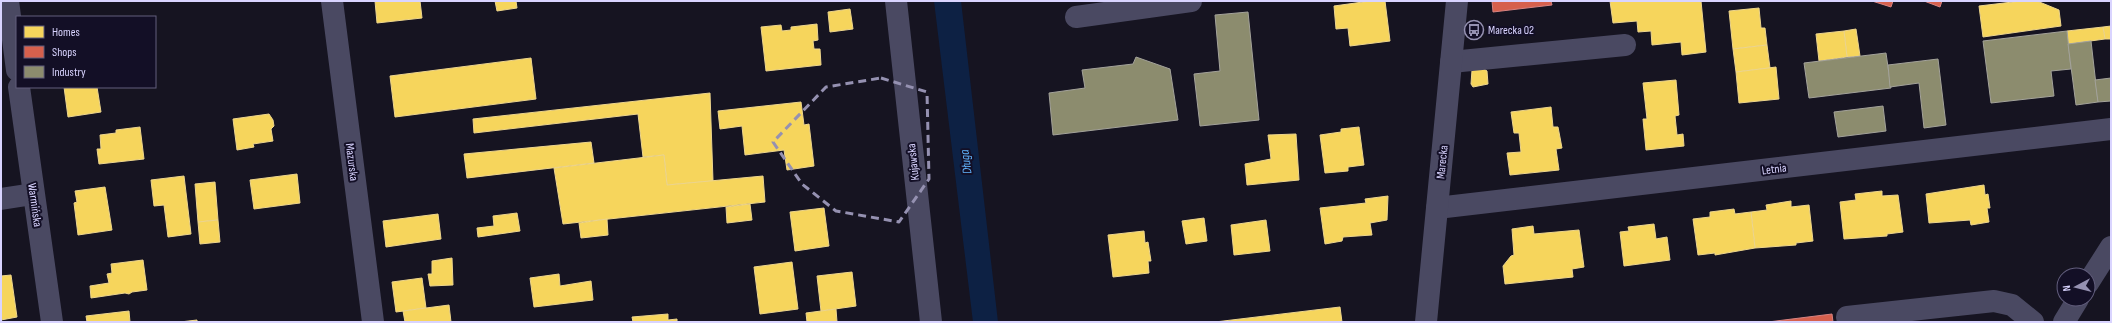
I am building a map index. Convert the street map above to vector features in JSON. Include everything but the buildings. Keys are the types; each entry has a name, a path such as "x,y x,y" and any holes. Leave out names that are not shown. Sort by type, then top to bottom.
{"street":[{"path":"8,1 16,62"},
{"name":"Mazurska","path":"332,1 373,322"},
{"name":"Kujawska","path":"896,1 931,322"},
{"path":"1076,17 1149,4 1191,1"},
{"name":"Marecka","path":"1426,322 1457,1"},
{"path":"1451,62 1625,45"},
{"name":"Warmińska","path":"19,88 52,322"},
{"name":"Letnia","path":"1437,208 2111,129"},
{"path":"1,199 33,194"},
{"path":"2096,270 2111,247"},
{"path":"1847,317 1994,301 2012,305 2033,322"},
{"path":"2064,322 2073,307"}],"highlighted area":[{"path":"881,78 927,92 929,179 899,222 836,211 802,184 773,142 826,87"}],"water":[{"name":"Długa","path":"934,1 961,1 998,322 973,322"}],"place":[{"name":"Marecka 02","path":"1474,30"}]}
